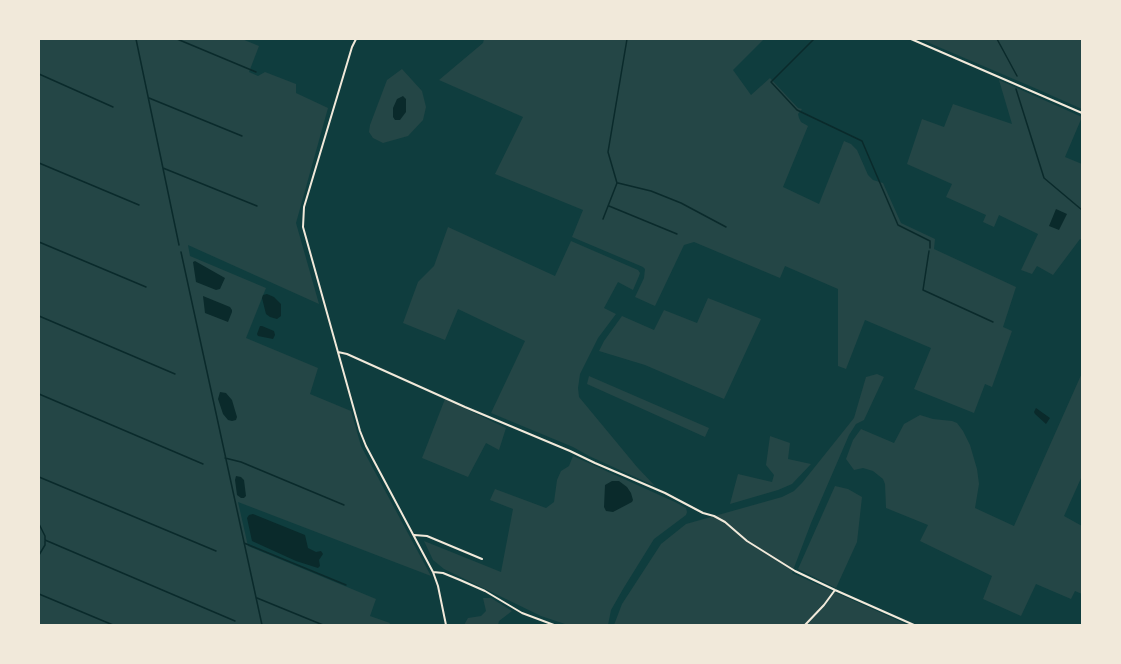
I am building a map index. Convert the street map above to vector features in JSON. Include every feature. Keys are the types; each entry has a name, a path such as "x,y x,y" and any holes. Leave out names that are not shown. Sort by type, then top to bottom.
{"street":[{"path":"356,39 352,47 304,207 303,218 306,238 366,446 433,572 438,586 446,625"},
{"path":"911,39 1082,113"},
{"path":"338,352 347,354 465,407 570,450 595,463 666,493 703,513 714,516 725,522 747,541 770,557 795,571 914,625"},
{"path":"414,535 427,536 482,559"},
{"path":"433,572 443,573 460,580 485,591 522,613 554,625"},
{"path":"804,625 824,605 835,590"}],"shaded area":[{"path":"39,39 242,39 259,46 249,72 258,76 265,72 296,84 296,93 328,108 296,223 319,304 188,245 190,256 266,288 246,338 318,368 310,394 351,411 361,446 431,576 238,502 248,546 376,599 370,616 390,623 389,625 39,625"},
{"path":"484,39 764,39 733,70 751,95 770,78 798,108 802,109 798,114 799,118 801,122 808,126 783,187 819,204 844,141 851,144 857,150 868,175 873,180 883,183 901,223 935,239 934,249 1016,287 1003,327 1012,331 992,387 985,384 974,413 914,389 931,348 865,320 846,369 838,366 838,289 785,266 780,278 694,242 684,245 655,306 635,297 644,278 645,269 643,267 572,237 583,210 495,174 523,117 439,80 483,43"},
{"path":"920,39 1082,39 1082,109 1037,89"},
{"path":"402,69 422,91 426,107 423,120 408,136 383,143 373,138 369,132 370,125 387,80"},
{"path":"999,80 1082,117 1065,157 1082,164 1082,240 1080,239 1053,275 1037,266 1032,274 1021,270 1038,234 999,215 994,227 983,222 986,215 946,197 952,184 907,164 922,119 944,127 953,104 1012,124"},
{"path":"403,96 406,99 406,112 400,120 395,120 393,117 393,108 397,99"},
{"path":"1056,209 1067,214 1059,230 1049,226"},
{"path":"448,227 555,276 571,241 638,270 640,273 633,290 618,282 604,308 616,314 598,338 580,374 578,388 579,397 637,467 655,486 589,456 573,447 491,413 525,341 458,309 445,340 403,323 418,282 434,266"},
{"path":"195,261 225,278 220,289 216,290 196,282 193,262"},
{"path":"267,294 274,297 281,304 281,316 277,319 266,314 262,298 263,295"},
{"path":"203,296 230,307 232,312 228,322 205,313"},
{"path":"708,298 761,319 724,399 645,365 599,351 604,341 622,316 654,330 664,310 697,323"},
{"path":"260,326 274,331 275,335 273,339 258,336 257,334"},
{"path":"1082,373 1082,476 1064,516 1082,526 1082,594 1075,591 1071,599 1036,584 1021,616 983,599 992,576 920,541 928,525 886,508 885,484 883,479 873,471 863,468 854,470 846,459 853,440 861,429 894,443 904,424 920,415 933,419 952,421 957,423 963,431 970,445 977,469 979,484 975,508 1014,526"},
{"path":"877,374 884,377 864,420 856,424 849,435 811,523 792,573 908,625 614,625 622,604 661,544 686,524 782,497 794,491 854,418 866,377"},
{"path":"589,376 709,428 705,437 587,384"},
{"path":"220,392 226,393 232,400 237,417 236,420 228,420 223,414 218,399"},
{"path":"445,399 506,428 499,450 486,443 468,477 422,458"},
{"path":"1036,408 1050,418 1046,424 1035,414 1034,412"},
{"path":"770,436 790,443 788,459 811,464 792,484 778,490 730,504 738,474 772,482 774,475 766,465"},
{"path":"573,456 675,502 686,508 687,512 686,515 654,539 611,610 608,625 568,625 541,616 444,569 433,560 424,541 501,572 513,509 490,500 495,489 546,508 554,502 557,480 561,471 569,466"},
{"path":"236,476 241,477 244,480 246,496 244,498 237,495 235,480"},
{"path":"612,481 619,481 627,487 633,500 632,502 613,512 606,511 604,507 605,485"},
{"path":"835,486 848,489 862,497 857,542 836,588 798,569"},
{"path":"253,514 305,535 308,548 316,552 321,551 323,554 319,560 320,566 318,568 296,561 252,541 247,518 249,515"},
{"path":"483,598 491,598 512,611 499,621 498,625 464,625 468,618 481,616 486,611"}],"waterway":[{"path":"136,39 179,245"},
{"path":"177,39 256,72"},
{"path":"603,219 617,183 608,152 627,39"},
{"path":"814,39 771,82 797,110 862,141 898,225 930,241 930,248"},
{"path":"997,39 1017,76"},
{"path":"39,74 113,107"},
{"path":"1016,89 1044,178 1082,210"},
{"path":"149,98 242,136"},
{"path":"39,163 139,205"},
{"path":"163,168 257,206"},
{"path":"618,183 651,191 681,203 726,227"},
{"path":"609,206 677,234"},
{"path":"39,242 146,287"},
{"path":"929,251 923,290 993,322"},
{"path":"181,252 262,625"},
{"path":"39,316 175,374"},
{"path":"39,394 203,464"},
{"path":"225,458 241,462 344,505"},
{"path":"39,477 216,551"},
{"path":"39,524 45,536 45,545 39,555"},
{"path":"45,540 235,621"},
{"path":"244,543 346,585"},
{"path":"39,594 113,625"},
{"path":"257,598 323,625"}]}
